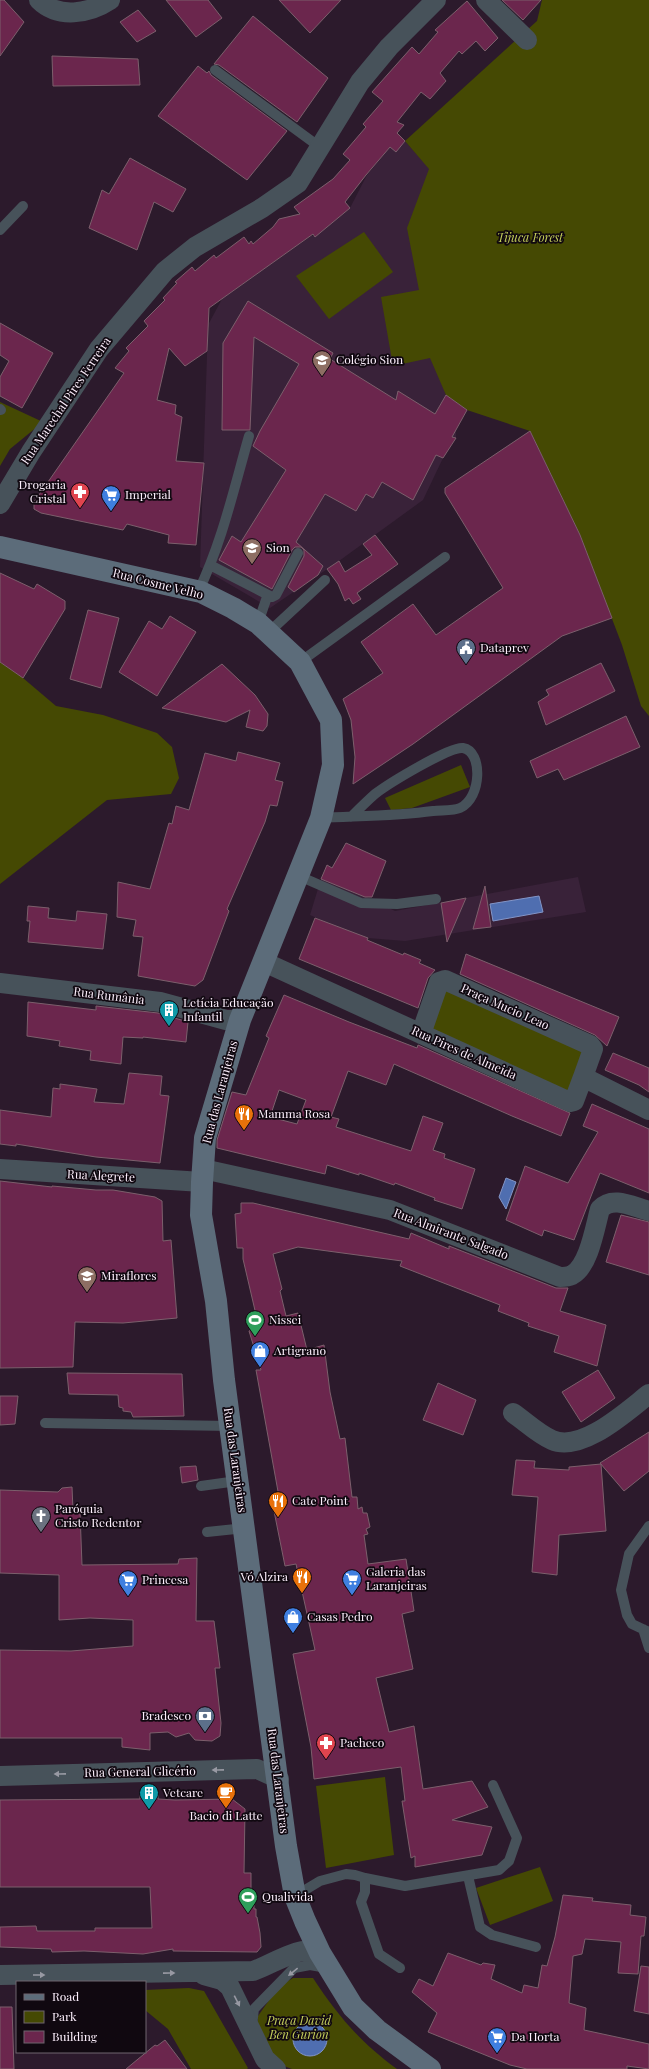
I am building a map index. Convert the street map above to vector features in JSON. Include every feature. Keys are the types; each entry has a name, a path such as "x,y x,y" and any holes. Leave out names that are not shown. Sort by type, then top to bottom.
{"main road":[{"name":"Rua Cosme Velho","path":"0,547 198,592 232,608 263,628 300,662 331,720 333,765 321,818"},
{"name":"Rua das Laranjeiras","path":"321,818 240,1020 205,1138 201,1215 216,1300 230,1426 245,1528 286,1846 295,1896 324,1961 357,2011 377,2030 430,2069"}],"street":[{"path":"39,0 46,6 71,13 98,8 110,0"},
{"name":"Rua Marechal Pires Ferreira","path":"0,504 31,452 98,349 165,271 195,247 262,208 298,183 321,148 360,82 389,47 436,0"},
{"path":"486,0 526,40"},
{"name":"Rua Pires de Almeida","path":"264,962 570,1102 574,1101 583,1077"},
{"name":"Praça Mucio Leao","path":"421,1034 439,982 445,980 590,1045 593,1050 583,1077"},
{"name":"Rua Rumânia","path":"0,983 160,1002 226,1020 240,1020"},
{"path":"583,1077 649,1110"},
{"name":"Rua Alegrete","path":"0,1169 203,1176"},
{"name":"Rua Almirante Salgado","path":"203,1176 390,1210 560,1277 570,1276 579,1270 584,1262 600,1209 606,1203 612,1201 649,1211"},
{"path":"514,1413 553,1440 567,1442 589,1437 615,1421 649,1394"},
{"name":"Rua General Glicério","path":"0,1776 257,1769 278,1779"},
{"path":"287,1956 298,1942 305,1921"},
{"path":"0,1975 253,1971 269,1966 287,1956 303,1951 324,1961"},
{"path":"196,1973 222,1980 230,1987 265,2059 276,2069"}],"lane":[{"path":"215,70 321,148"},
{"path":"0,230 23,206"},
{"path":"198,592 210,565 249,436"},
{"path":"210,565 267,597 272,597 276,595 298,553"},
{"path":"300,662 444,557"},
{"path":"263,628 325,580"},
{"path":"263,628 267,597"},
{"path":"321,818 411,814 460,808 472,800 476,787 478,770 471,752 465,748 455,748 440,755 376,794 351,816"},
{"path":"299,876 361,903 397,904 436,899"},
{"path":"45,1423 230,1426"},
{"path":"202,1486 238,1481"},
{"path":"649,1526 629,1554 620,1590 627,1615 632,1624 646,1631 646,1645 649,1648"},
{"path":"207,1532 245,1528"},
{"path":"295,1896 320,1881 339,1876 355,1875 405,1886 499,1870 509,1860 517,1838 493,1785"},
{"path":"468,1876 480,1927 492,1934 536,1946"},
{"path":"364,1878 365,1892 360,1902 379,1954 400,1968"},
{"path":"252,2034 254,2009 294,1968 324,1961"}],"shaded area":[{"name":"Colégio Sion","path":"405,141 430,169 446,395 467,410 456,429 456,438 443,458 423,500 339,561 270,608 200,567 208,325 222,299 311,236 315,236 350,208 367,175 390,147 396,152"},
{"path":"578,877 586,912 405,941 368,938 352,934 310,915 321,879 371,899 395,911"}],"green space":[{"name":"Tijuca Forest","path":"542,0 649,0 649,716 641,706 622,645 580,535 530,431 467,410 446,395 430,358 393,366 381,297 419,290 407,228 429,169 405,141 537,21"},
{"path":"364,232 393,272 329,319 296,276"},
{"path":"0,402 43,422 10,449 0,466"},
{"path":"0,662 23,678 56,706 103,715 157,733 172,747 179,778 171,794 107,800 0,884"},
{"path":"461,765 470,787 412,808 391,810 385,798"},
{"path":"446,984 597,1050 577,1101 424,1038"},
{"path":"385,1777 394,1855 326,1868 316,1786"},
{"path":"540,1867 553,1901 490,1925 476,1888"},
{"name":"Praça David Ben Gurion","path":"293,1978 313,1978 350,2028 372,2049 397,2069 292,2069 276,2063 257,2034 258,2016 279,1986"},
{"path":"189,1988 204,1991 248,2068 191,2069 168,2029 146,2011 146,1990"}],"water":[{"path":"539,896 543,912 493,921 490,904"},
{"path":"506,1178 516,1182 506,1209 499,1197"},
{"path":"307,2022 313,2022 317,2023 324,2029 327,2039 326,2046 320,2053 313,2056 307,2056 303,2055 296,2049 293,2042 293,2036 294,2032 300,2025"}],"building":[{"path":"0,0 4,0 24,22 0,56"},
{"path":"166,0 208,0 222,18 196,37"},
{"path":"279,0 341,0 310,33"},
{"path":"502,0 541,0 523,20"},
{"path":"467,1 498,38 485,51 476,41 462,54 459,51 440,73 446,81 430,99 421,92 397,122 404,125 397,133 405,141 396,152 390,147 366,175 345,202 350,208 315,237 313,234 209,308 207,351 185,366 169,348 157,400 176,405 175,414 182,417 176,461 204,463 196,545 168,543 169,535 127,524 123,530 41,513 34,509 34,502 124,373 115,368 129,351 126,348 148,326 144,321 165,300 163,298 177,283 175,282 192,267 195,271 214,255 216,258 244,237 249,244 251,241 253,244 273,227 279,219 300,214 294,207 333,179 350,160 343,154 366,127 363,124 383,101 372,92 412,47 419,54 438,32 435,30"},
{"path":"138,10 156,31 137,42 120,22"},
{"path":"253,16 328,78 297,122 219,65 214,64"},
{"path":"52,56 138,59 140,85 53,86"},
{"path":"198,66 207,73 209,71 211,75 287,131 247,180 158,116"},
{"path":"130,158 186,189 173,212 154,202 137,250 89,228 102,190 109,194"},
{"name":"Colégio Sion","path":"248,301 333,353 330,359 396,400 398,391 435,414 446,395 467,410 452,437 456,438 443,458 436,455 413,500 382,482 373,498 366,494 356,511 325,494 296,542 323,566 318,575 294,592 288,587 304,556 304,550 301,547 295,547 292,550 272,589 219,560 232,536 241,542 286,470 253,446 260,431 299,364 254,337 250,430 222,430 223,343"},
{"path":"0,323 53,353 22,408 0,396 0,377 9,361 0,355"},
{"path":"530,431 580,535 612,618 562,636 413,744 353,784 355,757 351,720 343,699 383,673 361,642 413,604 436,635 503,588 445,493 445,488"},
{"path":"375,535 398,564 357,593 361,599 353,604 349,598 345,601 338,584 327,569 339,561 345,572 372,555 363,544"},
{"path":"0,573 34,589 37,584 65,601 65,609 23,678 0,662"},
{"path":"88,610 119,618 101,688 70,679"},
{"path":"170,616 196,632 157,696 119,672 149,621 162,629"},
{"path":"601,663 615,691 546,725 538,702 549,695 546,690"},
{"path":"222,664 255,695 268,714 267,726 263,731 246,727 250,710 226,722 162,708"},
{"path":"626,716 640,747 564,780 558,769 537,778 530,761"},
{"path":"238,752 280,763 275,780 283,782 277,806 270,805 265,822 227,909 229,911 203,980 195,986 138,976 143,937 133,936 136,920 117,917 118,882 150,889 169,823 172,824 176,806 189,810 205,753 236,761"},
{"path":"346,843 386,861 372,897 365,897 321,879 327,865 332,868"},
{"path":"485,886 491,927 473,929"},
{"path":"466,898 447,942 441,903"},
{"path":"28,906 49,908 48,918 76,921 77,911 107,914 103,949 28,942 30,921 27,921"},
{"path":"315,918 368,938 367,940 403,955 404,953 421,960 419,963 435,970 428,978 418,1008 299,959"},
{"path":"466,954 619,1017 607,1046 595,1035 460,974"},
{"path":"284,995 417,1048 418,1045 570,1113 561,1136 394,1064 386,1085 348,1071 331,1117 339,1119 336,1127 411,1151 423,1116 443,1123 433,1150 445,1154 444,1158 475,1169 462,1209 434,1200 435,1198 395,1183 394,1185 359,1173 359,1175 327,1165 325,1174 217,1148 217,1140 232,1092 246,1095 269,1038 266,1036","holes":["279,1090 306,1100 297,1124 270,1117"]},
{"path":"28,1002 96,1010 96,1006 158,1013 188,1022 186,1042 143,1037 123,1037 121,1064 90,1060 91,1051 59,1046 60,1041 27,1036"},
{"path":"613,1053 649,1068 649,1092 639,1085 605,1070"},
{"path":"129,1073 162,1076 160,1095 169,1096 160,1163 96,1157 16,1144 16,1146 0,1144 0,1110 51,1117 53,1088 60,1089 60,1084 97,1089 94,1102 124,1104"},
{"path":"592,1104 649,1129 649,1193 600,1173 574,1240 544,1230 542,1236 506,1220 525,1166 568,1183 598,1132 583,1126"},
{"path":"0,1181 52,1187 113,1190 155,1197 162,1201 163,1241 171,1240 177,1318 123,1323 75,1322 73,1367 0,1368"},
{"path":"241,1203 253,1203 409,1239 411,1233 449,1249 449,1246 556,1288 568,1288 560,1311 606,1325 597,1366 554,1352 559,1336 528,1326 529,1323 498,1311 500,1305 400,1266 402,1261 298,1247 273,1254 282,1289 280,1291 286,1316 298,1313 307,1350 324,1345 330,1392 340,1439 345,1438 352,1497 357,1497 358,1509 362,1507 363,1513 367,1513 370,1527 366,1529 368,1534 364,1535 368,1564 406,1559 414,1611 402,1614 413,1669 376,1678 389,1732 414,1726 423,1789 472,1781 488,1807 452,1820 492,1827 482,1855 415,1867 415,1856 411,1858 402,1801 405,1801 401,1767 314,1779 311,1747 293,1654 315,1650 296,1564 285,1566 274,1511 281,1508 256,1370 261,1370 249,1331 252,1330 250,1321 257,1319 243,1259 243,1248 237,1248 235,1214 241,1213"},
{"path":"621,1215 649,1222 649,1275 606,1262"},
{"path":"598,1370 615,1398 581,1422 562,1392"},
{"path":"67,1373 182,1374 184,1416 133,1417 131,1412 123,1411 123,1408 119,1407 118,1395 69,1394"},
{"path":"438,1383 476,1400 463,1435 423,1420"},
{"path":"0,1396 18,1396 15,1424 0,1425"},
{"path":"649,1432 649,1471 624,1491 600,1463"},
{"path":"516,1460 535,1461 534,1468 569,1470 569,1467 601,1464 606,1531 559,1535 557,1575 532,1572 538,1497 512,1495"},
{"path":"196,1466 198,1480 182,1483 180,1467"},
{"path":"72,1487 73,1510 80,1512 82,1565 178,1564 179,1559 197,1558 196,1621 214,1621 220,1668 215,1668 221,1723 220,1736 212,1741 195,1740 189,1733 176,1737 168,1732 150,1733 150,1750 122,1747 122,1738 0,1738 0,1650 71,1651 133,1646 133,1620 90,1618 59,1620 59,1575 0,1573 0,1490 58,1492 62,1488"},
{"path":"140,1795 158,1795 158,1799 175,1800 232,1799 245,1809 244,1873 251,1873 251,1898 254,1900 254,1909 256,1909 256,1917 260,1933 261,1947 257,1952 173,1951 173,1949 143,1954 84,1951 52,1952 51,1949 0,1947 0,1927 36,1926 37,1931 95,1931 95,1928 152,1928 150,1887 0,1887 0,1800 140,1799"},
{"path":"563,1895 593,1898 592,1901 631,1905 630,1915 646,1917 644,1936 641,1936 638,1974 618,1973 621,1942 585,1939 582,1954 573,1956 569,2003 586,2008 584,2030 649,2044 649,2069 627,2066 627,2069 527,2069 510,2065 428,2032 437,2013 412,1992 419,1979 433,1986 448,1953 481,1965 483,1963 495,1965 491,1979 522,1993 524,1985 538,1988 542,1965 547,1966 555,1937"},
{"path":"641,1966 649,1967 649,2014 634,2011"},
{"path":"0,2007 12,2007 14,2069 0,2069"},
{"path":"165,2040 187,2069 126,2069 155,2045 157,2046"}],"place":[{"name":"Colégio Sion","path":"322,377"},
{"name":"Drogaria Cristal","path":"80,509"},
{"name":"Imperial","path":"111,512"},
{"name":"Sion","path":"252,565"},
{"name":"Dataprev","path":"466,665"},
{"name":"Letícia Educação Infantil","path":"169,1027"},
{"name":"Mamma Rosa","path":"244,1131"},
{"name":"Miraflores","path":"87,1293"},
{"name":"Nissei","path":"255,1337"},
{"name":"Artigrano","path":"260,1368"},
{"name":"Cate Point","path":"278,1518"},
{"name":"Paróquia Cristo Redentor","path":"41,1533"},
{"name":"Vó Alzira","path":"302,1594"},
{"name":"Galeria das Laranjeiras","path":"352,1596"},
{"name":"Princesa","path":"128,1597"},
{"name":"Casas Pedro","path":"293,1634"},
{"name":"Bradesco","path":"205,1733"},
{"name":"Pacheco","path":"326,1760"},
{"name":"Bacio di Latte","path":"226,1809"},
{"name":"Vetcare","path":"149,1810"},
{"name":"Qualivida","path":"248,1914"},
{"name":"Da Horta","path":"497,2054"}]}
